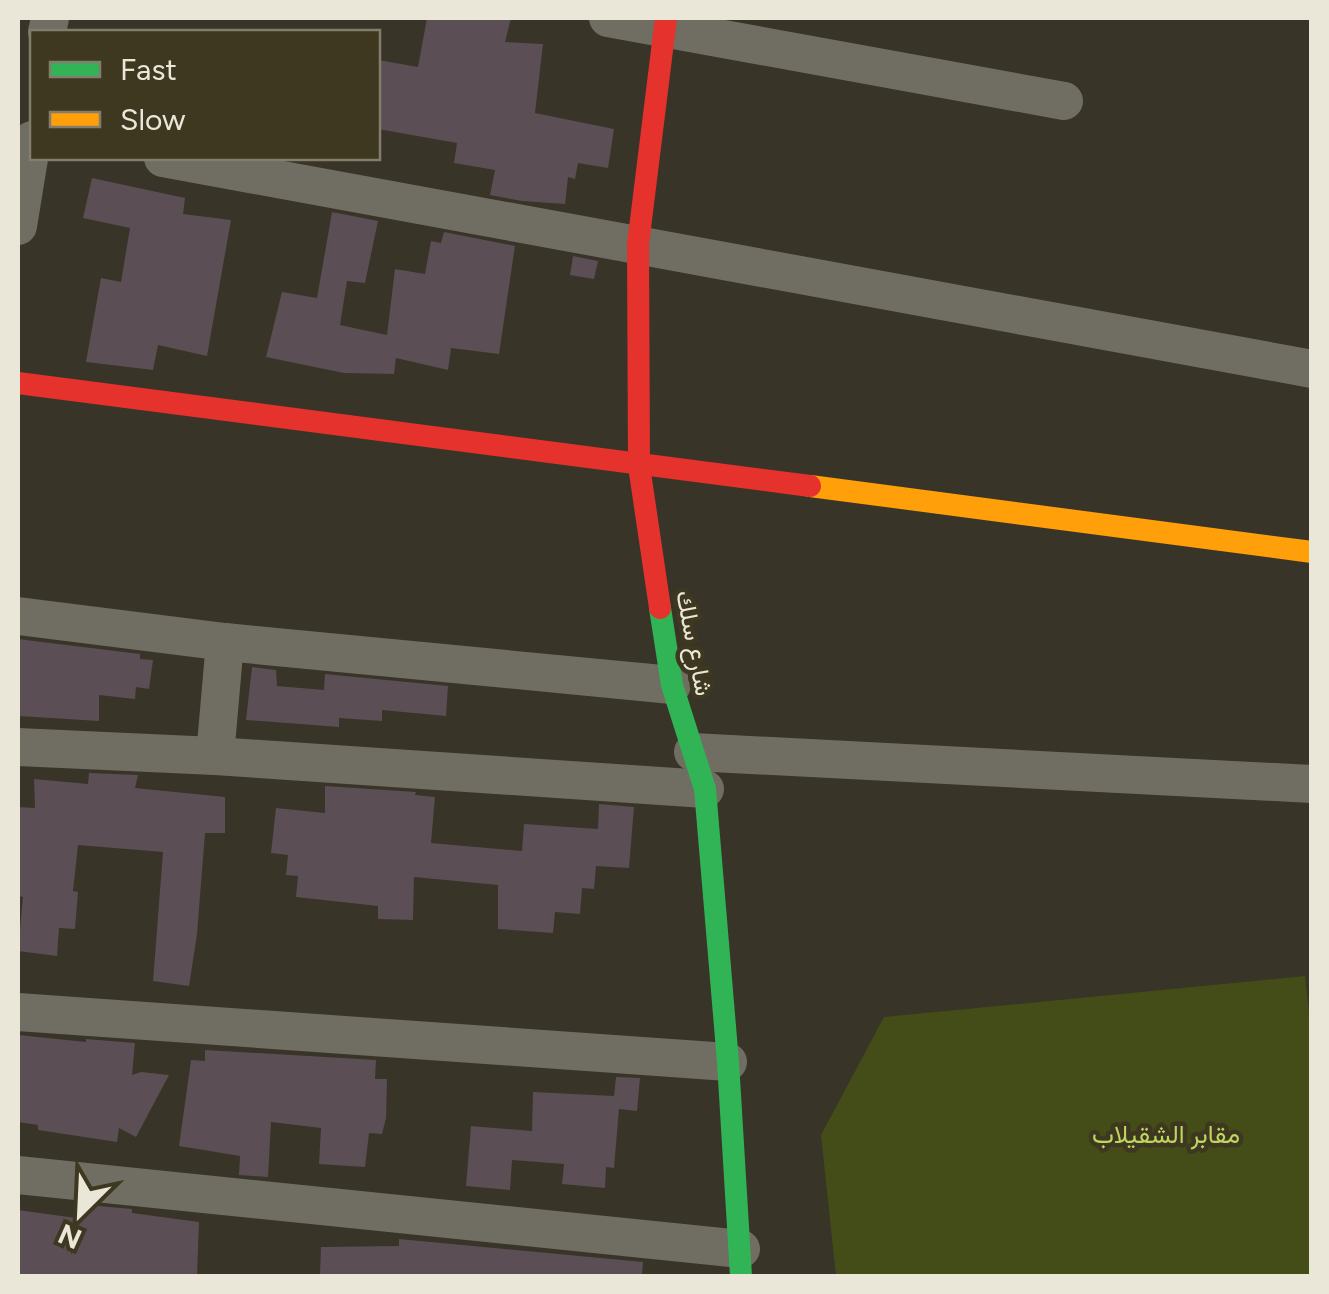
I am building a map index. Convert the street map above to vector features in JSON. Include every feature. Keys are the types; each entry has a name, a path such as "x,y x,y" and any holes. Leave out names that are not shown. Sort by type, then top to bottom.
{"street":[{"path":"608,18 665,23 1064,101"},
{"name":"شارع سلك","path":"665,23 638,244 640,466 672,685 704,788 741,1263"},
{"path":"18,226 30,150"},
{"path":"174,160 1312,369"},
{"path":"18,384 1312,552"},
{"path":"18,616 226,642 672,685"},
{"path":"215,756 226,642"},
{"path":"18,747 704,788"},
{"path":"693,752 1312,784"},
{"path":"18,1012 728,1062"},
{"path":"18,1175 741,1263"}],"green space":[{"name":"مقابر الشقيلاب","path":"1305,976 1312,1040 1311,1276 836,1276 821,1135 884,1017"}],"building":[{"path":"427,18 511,18 505,42 543,44 535,113 614,129 608,168 578,163 575,179 568,177 565,204 490,195 495,170 454,163 457,143 380,129 380,60 418,67"},
{"path":"92,178 185,198 183,214 231,220 207,356 158,345 153,370 86,362 101,278 121,282 130,228 83,218"},
{"path":"332,212 378,221 365,283 347,281 340,325 387,335 395,269 425,274 431,241 441,243 444,232 515,246 499,354 451,348 448,370 396,358 394,374 344,373 266,357 282,292 317,298"},
{"path":"573,256 598,261 594,279 570,275"},
{"path":"18,639 140,654 140,659 153,660 149,689 136,687 135,699 99,695 99,721 18,716"},
{"path":"252,667 276,670 277,686 324,690 325,674 448,686 446,716 382,710 382,721 339,718 339,727 246,720"},
{"path":"89,773 138,775 135,788 225,797 225,833 205,833 189,986 153,981 163,852 78,845 73,891 78,892 75,929 59,928 57,956 18,951 23,897 18,896 18,807 35,808 34,779 88,784"},
{"path":"325,786 416,792 415,795 435,797 431,843 522,851 524,824 598,829 599,804 634,807 629,868 596,866 594,889 582,888 580,914 555,912 553,933 498,929 498,885 414,877 413,920 378,919 378,906 296,897 298,876 286,875 288,855 271,853 276,808 325,813"},
{"path":"18,1035 135,1043 132,1075 169,1075 136,1137 119,1128 117,1142 38,1130 38,1125 18,1122"},
{"path":"205,1050 376,1060 375,1079 387,1079 386,1118 382,1134 369,1133 365,1167 319,1164 321,1128 271,1122 268,1177 239,1175 240,1156 179,1146 191,1060 205,1061"},
{"path":"616,1077 640,1078 637,1111 619,1109 614,1168 606,1167 605,1188 562,1184 564,1164 512,1160 510,1190 466,1186 471,1126 532,1131 533,1092 614,1096"},
{"path":"77,1204 132,1209 132,1213 199,1222 197,1276 18,1276 18,1210 76,1218"},
{"path":"399,1239 643,1262 642,1276 320,1274 321,1247 399,1246"}],"traffic: fast":[{"path":"660,608 672,685 705,789 741,1276"}],"traffic: slow":[{"path":"810,486 1312,552"}],"traffic: jam":[{"path":"660,608 639,466 638,244 666,18"},
{"path":"18,383 810,486"}]}
